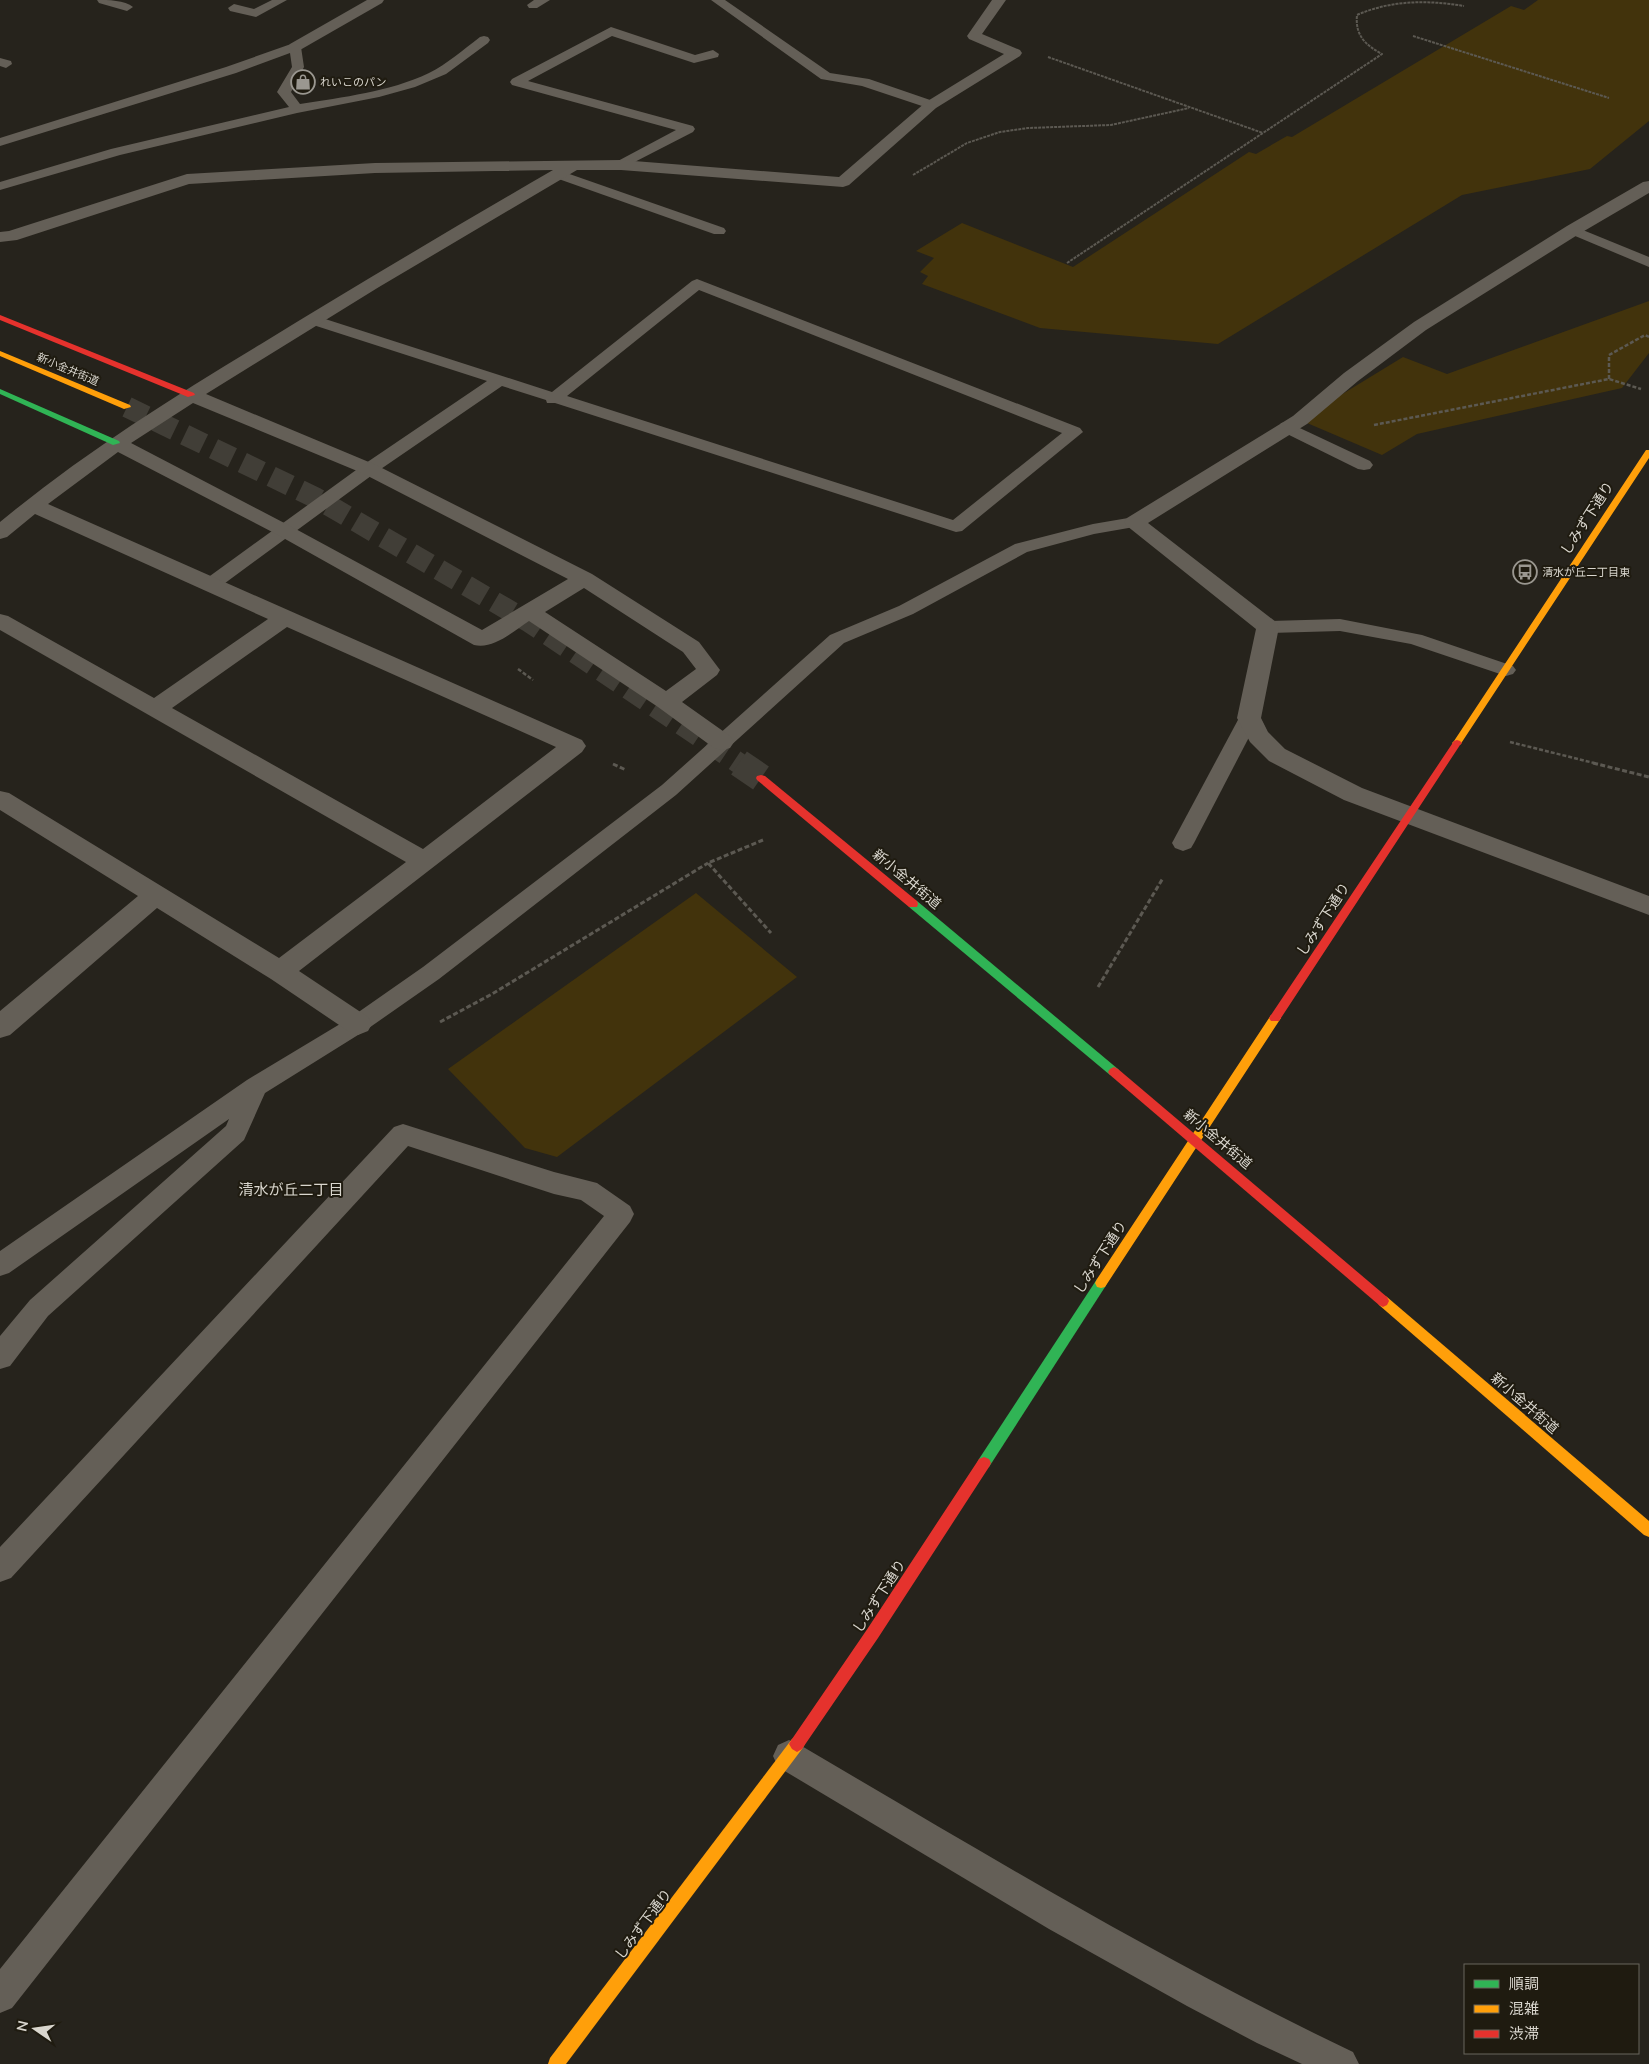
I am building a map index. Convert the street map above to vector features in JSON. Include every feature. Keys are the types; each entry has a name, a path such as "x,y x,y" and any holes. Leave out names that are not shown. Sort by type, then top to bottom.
{"street":[{"path":"295,47 377,0"},
{"path":"999,0 974,36 1015,53"},
{"path":"0,237 11,236 187,179 375,168 621,165 843,182 931,105 1015,53"},
{"path":"0,534 32,505 116,443 313,320 575,165"},
{"path":"1649,186 1573,230 1420,326 1351,377 1300,420 1134,522 1268,627 1249,718 1258,736 1277,755 1353,794 1649,906"},
{"path":"0,317 369,469 584,578 691,647 709,670 666,702"},
{"name":"新小金井街道","path":"0,353 127,407"},
{"path":"0,391 116,443 285,531 482,640 584,578"},
{"name":"しみず下通り","path":"556,2064 789,1756 872,1633 1195,1139 1649,452"},
{"path":"32,505 574,746 280,972"},
{"path":"529,611 666,702 722,742"},
{"path":"155,708 284,618"},
{"path":"0,621 425,862"},
{"name":"新小金井街道","path":"761,778 1195,1139 1649,1530"},
{"path":"0,799 280,972 358,1024"},
{"path":"0,1027 155,896"}],"lane":[{"path":"103,0 127,7"},
{"path":"234,8 256,13 281,0"},
{"path":"717,0 826,76 864,82 931,105"},
{"path":"621,165 688,129 517,82 611,31 694,59 713,54"},
{"path":"0,186 116,152 297,109 359,98 426,79 448,67 484,40"},
{"path":"0,142 231,70 295,47 298,67 284,92 297,109"},
{"path":"558,174 719,231"},
{"path":"1573,230 1649,262"},
{"path":"313,320 553,399 956,528 1074,432 697,284 553,399"},
{"path":"210,585 369,469 498,381"},
{"path":"1287,427 1364,465"},
{"path":"0,1265 256,1087 358,1024 431,973 669,790 837,638 906,610 1021,548 1093,529 1134,522"},
{"path":"1268,627 1340,624 1415,639 1506,670"},
{"path":"1183,843 1249,718"},
{"path":"0,1357 39,1308 235,1133 256,1087"},
{"path":"0,1568 403,1134 554,1183 588,1191 621,1214 0,1996"},
{"path":"789,1756 1093,1936 1279,2036 1341,2064"}],"path":[{"path":"1067,263 1382,54 1371,49 1360,37 1355,27 1357,15 1369,7 1392,2 1449,3 1464,6"},
{"path":"1414,36 1609,98"},
{"path":"1015,53 1044,55 1264,133"},
{"path":"843,182 902,179 918,173 968,142 986,135 1018,129 1099,126 1143,119 1189,108"},
{"path":"1609,379 1609,355 1645,336 1649,337"},
{"path":"1320,443 1342,432 1609,379 1641,390"},
{"path":"1466,730 1649,777"},
{"path":"574,746 669,790"},
{"path":"439,1022 492,994 708,863 763,840"},
{"path":"1098,987 1183,843"},
{"path":"708,863 771,933"}],"shaded area":[{"path":"1538,0 1649,0 1649,121 1590,169 1462,195 1218,344 1040,328 922,284 928,276 920,272 934,258 916,251 962,223 1073,267 1249,152 1256,154 1287,136 1292,137 1511,6 1524,10"},
{"path":"1649,301 1649,353 1622,388 1417,434 1382,455 1300,420 1403,357 1447,374"},
{"path":"696,893 797,977 557,1157 525,1148 448,1069"}],"tunnel":[{"path":"127,407 316,498 529,622 740,764"},
{"path":"739,763 761,778"}],"traffic: fast":[{"path":"0,391 116,443"},
{"path":"913,904 1114,1072"},
{"path":"984,1463 1101,1283"}],"traffic: slow":[{"path":"0,353 127,407"},
{"path":"1457,743 1649,452"},
{"path":"1101,1283 1275,1018"},
{"path":"1383,1301 1649,1530"},
{"path":"556,2064 797,1744"}],"traffic: jam":[{"path":"0,317 191,395"},
{"path":"1275,1018 1457,743"},
{"path":"761,778 913,904"},
{"path":"1114,1072 1383,1301"},
{"path":"797,1744 873,1633 984,1463"}],"place":[{"name":"れいこのパン","path":"303,82"},
{"name":"清水が丘二丁目東","path":"1525,572"}],"district":[{"name":"清水が丘二丁目","path":"291,1190"}]}
